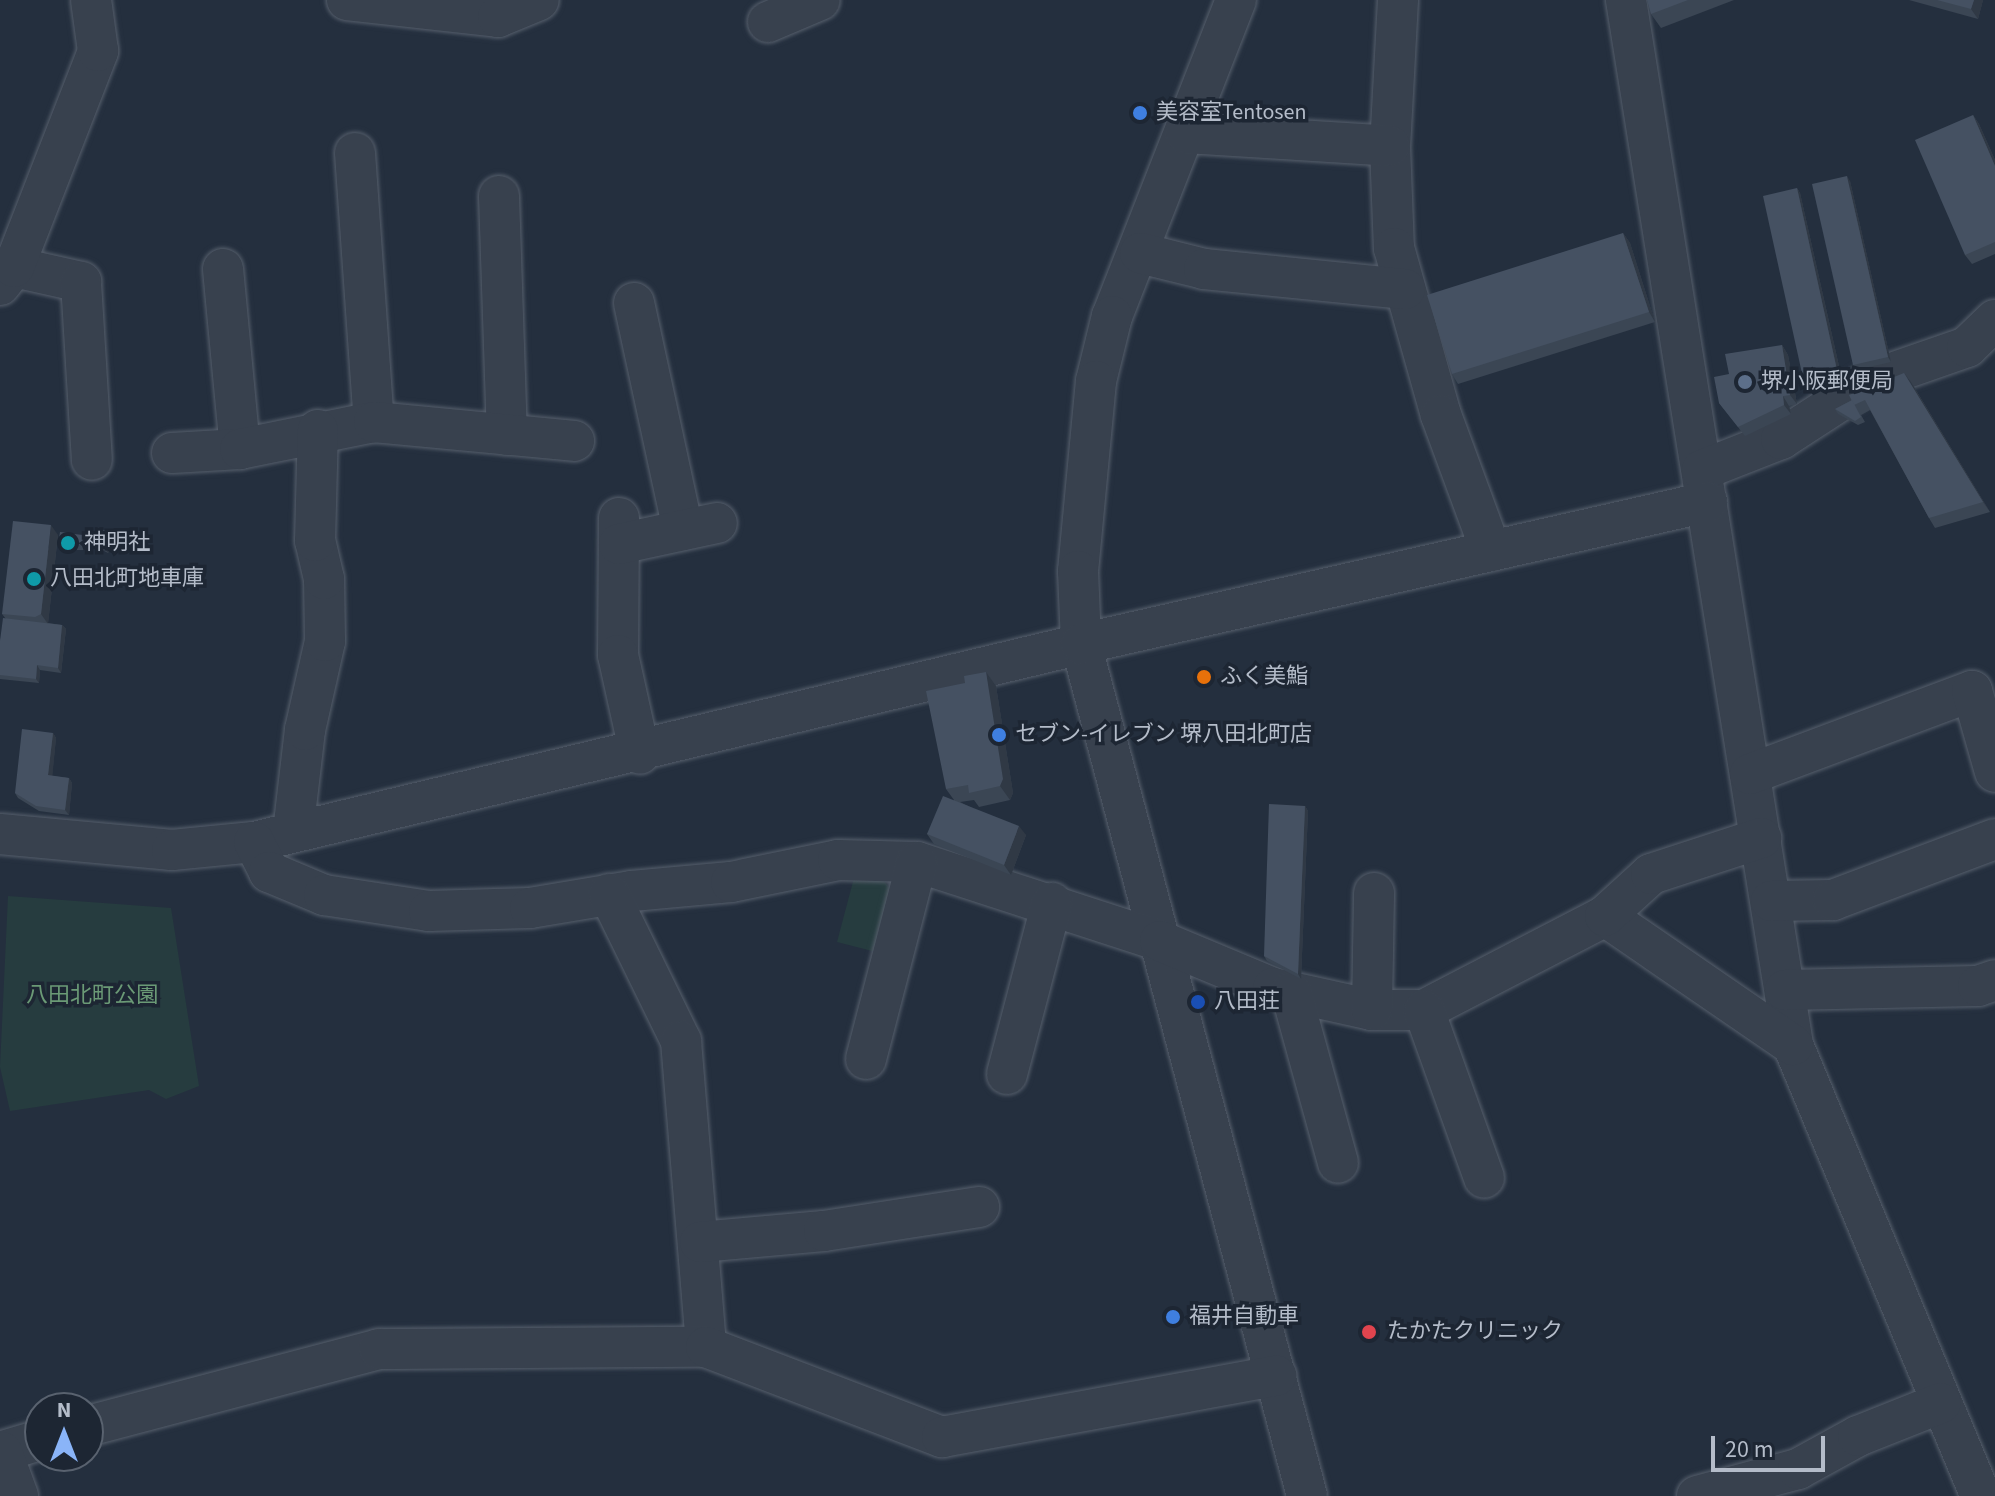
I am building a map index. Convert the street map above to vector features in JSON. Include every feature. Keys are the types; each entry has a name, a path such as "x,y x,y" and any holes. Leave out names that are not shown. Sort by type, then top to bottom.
{"street":[{"path":"91,0 98,51 7,276 81,282 92,460"},
{"path":"347,0 498,17 539,0"},
{"path":"768,22 820,0"},
{"path":"1236,0 1140,253 1112,316 1088,433 1078,571 1081,644 1307,1496"},
{"path":"1398,0 1390,146 1394,248 1441,415 1491,551"},
{"path":"1626,0 1793,1045 1941,1403 1978,1445 1981,1496"},
{"path":"1186,133 1390,146"},
{"path":"355,153 374,422"},
{"path":"499,196 507,435"},
{"path":"1140,253 1204,269 1405,289"},
{"path":"223,269 240,449"},
{"path":"634,303 700,526 619,531 618,655 640,754"},
{"path":"0,834 172,850 254,842 640,754 1081,644 1491,551 1705,486 1872,380 1989,341"},
{"path":"172,453 240,449 318,430 374,422 574,441"},
{"path":"293,832 305,730 325,641 324,579 315,541 318,430"},
{"path":"1750,774 1972,691 1995,772"},
{"path":"254,842 269,872 324,895 429,911 530,908 609,894 731,882 838,860 917,862 1052,903 1291,992 1372,1010 1424,1010 1605,916 1651,874 1761,838"},
{"path":"1771,901 1833,900 1995,839"},
{"path":"866,1059 917,862"},
{"path":"1372,1010 1374,893"},
{"path":"609,894 681,1041 700,1242 706,1347"},
{"path":"1007,1074 1052,903"},
{"path":"1605,916 1793,1045"},
{"path":"1785,990 1978,986 1995,980"},
{"path":"1291,992 1338,1163"},
{"path":"1424,1010 1484,1178"},
{"path":"700,1242 824,1231 979,1207"},
{"path":"104,1421 281,1371 379,1349 706,1347 942,1437 1276,1376"},
{"path":"1697,1496 1802,1483 1858,1436 1941,1403"},
{"path":"18,1496 1,1452 24,1445"}],"green space":[{"path":"855,874 879,875 892,891 876,952 837,942"},
{"name":"八田北町公園","path":"8,896 171,908 199,1086 166,1099 149,1090 10,1111 0,1067"}],"building":[{"path":"1647,0 1688,0 1651,14"},
{"path":"1937,0 1974,0 1971,9"},
{"path":"1973,115 1995,166 1995,242 1965,255 1915,140"},
{"path":"1847,176 1888,357 1853,365 1812,184"},
{"path":"1797,188 1837,370 1803,378 1763,196"},
{"path":"1623,233 1649,312 1452,374 1427,295"},
{"path":"1782,345 1790,395 1783,396 1784,405 1738,427 1719,403 1714,377 1729,374 1725,354"},
{"path":"1904,373 1983,502 1929,518 1865,400 1854,405 1849,395"},
{"path":"1852,400 1861,417 1855,421 1835,409"},
{"name":"八田北町地車庫","path":"13,521 51,525 41,614 35,617 2,614"},
{"path":"98,527 113,535 105,549 91,541"},
{"path":"60,532 71,533 69,546 58,545"},
{"path":"74,534 83,535 82,545 73,545"},
{"path":"3,618 62,625 58,668 37,665 36,679 0,675"},
{"path":"986,672 1003,779 1000,786 969,793 968,785 946,789 926,691 965,683 964,676"},
{"path":"22,729 53,733 48,775 69,778 65,810 36,806 15,793"},
{"path":"943,796 1019,826 1004,865 927,834"},
{"path":"1269,804 1305,806 1298,974 1264,956"}],"place":[{"name":"美容室Tentosen","path":"1140,113"},
{"name":"堺小阪郵便局","path":"1745,382"},
{"name":"神明社","path":"68,543"},
{"name":"八田北町地車庫","path":"34,579"},
{"name":"ふく美鮨","path":"1204,677"},
{"name":"セブン-イレブン 堺八田北町店","path":"999,735"},
{"name":"八田荘","path":"1198,1002"},
{"name":"福井自動車","path":"1173,1317"},
{"name":"たかたクリニック","path":"1369,1332"}]}
